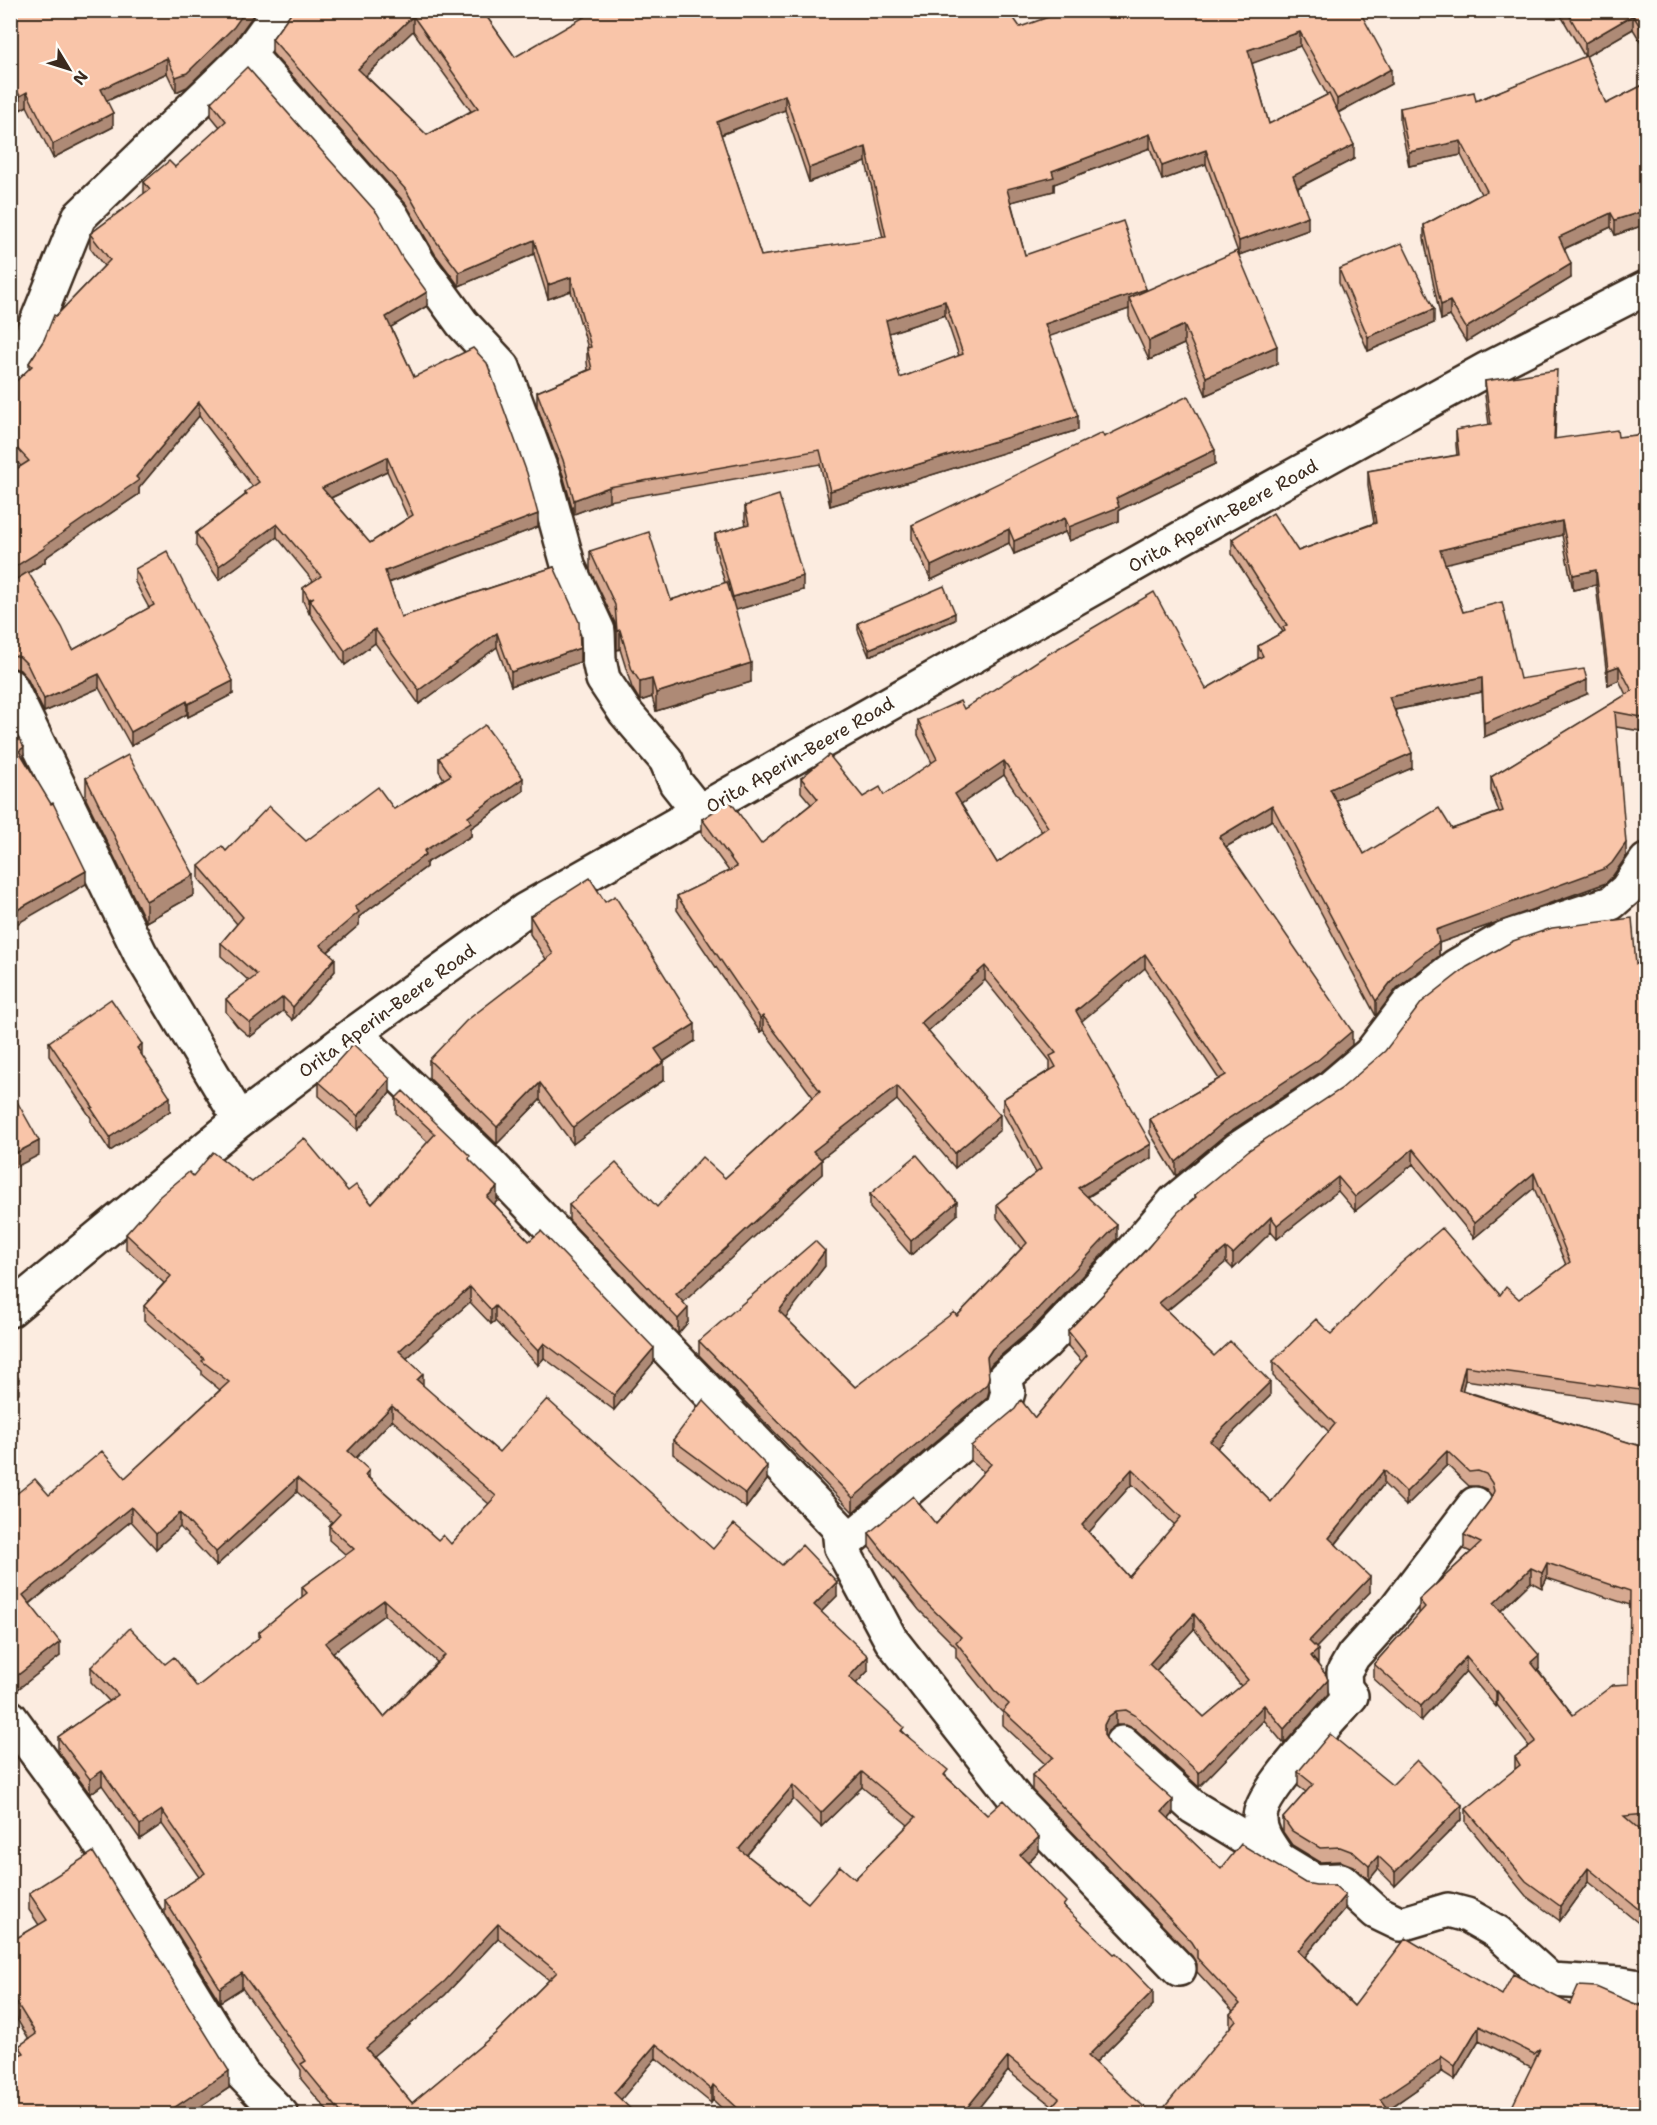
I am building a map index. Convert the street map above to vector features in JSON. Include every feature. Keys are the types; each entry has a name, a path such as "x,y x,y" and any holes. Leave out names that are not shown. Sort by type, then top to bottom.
{"street":[{"path":"10,372 28,344 79,217 248,54 280,10"},
{"path":"248,54 392,216 419,264 462,323 503,366 545,481 569,568 598,632 599,660 603,679 625,712 666,760 676,783 699,812"},
{"name":"Orita Aperin-Beere Road","path":"10,1310 240,1120 355,1033 525,910 1185,536 1487,369 1647,288"},
{"path":"10,686 140,953 240,1120"},
{"path":"841,1548 1003,1409 1008,1392 1005,1377 1046,1343 1132,1251 1174,1202 1238,1149 1337,1082 1370,1054 1409,1003 1456,966 1505,938 1611,903 1626,890 1647,861"},
{"path":"355,1033 483,1157 839,1528 841,1548 891,1640 1018,1802 1179,1969"},
{"path":"1278,1858 1263,1835 1259,1816 1273,1787 1351,1696 1345,1688 1344,1672 1353,1656 1396,1608 1475,1504"},
{"path":"10,1717 84,1818 242,2074 281,2115"},
{"path":"1122,1743 1193,1807 1315,1881 1341,1880 1376,1912 1401,1924 1448,1910 1467,1915 1497,1932 1550,1980 1621,1984 1647,1988"}],"building":[{"path":"10,10 246,10 234,27 187,73 176,77 167,58 101,89 113,113 53,144 27,92 20,96 10,78"},
{"path":"293,10 482,10 515,57 596,10 1008,10 1020,27 1068,10 1359,10 1391,69 1337,99 1300,32 1248,50 1269,124 1329,94 1354,145 1293,176 1308,216 1239,241 1206,150 1162,166 1150,134 1052,171 1054,177 1007,189 1025,255 1123,221 1146,289 1045,324 1078,416 830,491 820,450 609,487 574,500 563,460 537,392 592,369 587,348 591,347 571,277 548,285 534,240 459,272 435,240 406,190 272,39","holes":["413,16 478,108 427,135 358,69","785,95 809,168 866,147 886,237 761,256 717,122","945,301 963,354 900,378 886,320"]},
{"path":"1566,10 1647,10 1647,38 1633,15 1585,43"},
{"path":"1586,56 1606,104 1647,83 1647,210 1615,220 1611,213 1559,237 1571,264 1466,328 1450,301 1441,305 1424,225 1487,191 1461,141 1409,152 1400,108 1474,92 1476,101"},
{"path":"247,67 377,213 403,259 427,292 386,317 414,377 473,348 487,363 527,473 538,514 385,571 401,617 554,567 579,622 580,648 511,672 497,633 419,690 375,629 345,651 310,600 314,597 309,599 303,588 321,576 277,524 219,566 196,533 259,482 199,402 136,477 139,480 44,546 45,548 10,570 10,473 29,461 10,441 10,387 32,366 29,363 44,340 54,315 56,316 110,260 90,234 150,189 144,182 169,161 175,167 226,121 211,102","holes":["387,457 413,515 370,543 322,488"]},
{"path":"1402,243 1434,309 1368,337 1339,269"},
{"path":"1237,251 1277,346 1206,377 1184,325 1149,341 1129,298"},
{"path":"1557,370 1554,439 1617,430 1618,437 1647,434 1647,718 1615,712 1626,843 1606,868 1436,930 1439,942 1397,974 1376,1001 1272,805 1219,837 1352,1031 1318,1060 1226,1120 1176,1162 1150,1119 1226,1075 1145,954 1076,1011 1151,1144 1078,1188 1117,1225 1032,1315 992,1349 987,1357 989,1377 987,1384 853,1498 699,1341 815,1241 825,1251 779,1311 855,1387 954,1312 957,1316 1027,1243 997,1204 1041,1169 1003,1099 1056,1067 1050,1056 1056,1053 985,966 921,1023 1000,1115 955,1153 897,1086 813,1151 822,1160 676,1294 688,1308 678,1319 569,1205 616,1163 657,1207 702,1157 725,1178 820,1091 763,1016 760,1018 677,896 737,867 702,819 730,801 761,844 818,799 801,778 829,755 863,797 880,787 884,795 937,759 918,720 960,701 964,709 1045,656 1154,592 1206,689 1263,656 1258,646 1285,631 1283,627 1287,625 1232,539 1273,513 1298,551 1376,523 1368,471 1459,455 1456,430 1491,424 1485,381","holes":["1562,521 1573,575 1596,570 1608,670 1619,666 1632,691 1491,777 1503,811 1452,829 1439,808 1364,854 1330,789 1412,753 1389,697 1482,678 1484,723 1587,680 1584,669 1520,679 1502,602 1463,612 1440,550","1004,761 1048,827 997,863 955,794"]},
{"path":"1188,396 1215,450 1116,498 1119,507 1069,527 1065,518 1014,541 1009,529 931,566 912,525 1102,433 1104,437"},
{"path":"779,495 803,576 733,597 715,534 749,524 745,506"},
{"path":"649,532 671,600 727,582 751,663 656,693 652,679 640,682 632,670 620,630 617,631 615,605 590,551"},
{"path":"167,551 233,681 188,704 187,701 131,732 99,674 44,699 27,664 20,657 10,654 10,583 28,572 62,627 73,650 154,605 135,569"},
{"path":"944,586 955,613 869,649 858,623"},
{"path":"10,724 24,747 19,751 51,804 53,803 86,871 10,914"},
{"path":"485,725 523,778 468,817 471,822 424,851 426,854 355,907 359,912 320,945 335,958 293,1007 283,997 250,1023 226,999 257,975 221,943 243,917 199,866 222,846 226,851 269,806 306,841 378,787 394,809 451,775 439,758"},
{"path":"128,755 194,875 146,901 86,778"},
{"path":"590,878 605,902 615,896 695,1024 655,1049 664,1062 617,1093 573,1127 540,1083 497,1127 429,1060 466,1021 553,954 530,916"},
{"path":"1632,918 1636,964 1644,964 1647,948 1647,1391 1465,1366 1459,1390 1647,1448 1647,1517 1639,1539 1647,1542 1647,1814 1624,1816 1647,1836 1647,1916 1588,1868 1560,1906 1526,1881 1466,1809 1520,1765 1515,1757 1536,1741 1497,1691 1466,1657 1421,1706 1374,1664 1425,1607 1419,1600 1481,1543 1464,1535 1490,1500 1494,1491 1492,1483 1486,1474 1478,1471 1469,1472 1447,1451 1406,1492 1384,1470 1329,1538 1370,1577 1309,1641 1318,1650 1311,1656 1328,1680 1284,1729 1264,1705 1199,1773 1135,1715 1126,1710 1116,1711 1108,1717 1104,1725 1104,1735 1109,1743 1173,1800 1162,1812 1221,1869 1241,1844 1305,1883 1334,1885 1345,1895 1298,1951 1354,2006 1406,1938 1502,1995 1513,1974 1570,2004 1578,1986 1596,1987 1640,2006 1647,1999 1647,2115 1508,2115 1540,2049 1534,2054 1479,2026 1455,2066 1441,2056 1439,2060 1381,2099 1393,2115 1158,2115 1236,2020 1230,2014 1240,2004 1197,1958 1197,1950 1192,1942 1032,1775 1053,1757 1003,1711 1009,1704 994,1690 956,1642 961,1637 919,1596 869,1533 913,1496 936,1524 991,1464 971,1446 1015,1409 1021,1400 1035,1418 1087,1355 1068,1331 1146,1250 1178,1212 1196,1197 1195,1195 1249,1150 1341,1089 1385,1051 1422,1002 1467,967 1513,941 1552,928","holes":["1413,1149 1474,1223 1534,1173 1570,1262 1519,1299 1506,1287 1500,1295 1442,1228 1400,1264 1331,1334 1316,1319 1273,1361 1335,1424 1271,1502 1210,1441 1270,1382 1230,1341 1214,1356 1159,1303 1226,1248 1233,1254 1271,1217 1277,1225 1338,1177 1355,1197","1132,1469 1181,1517 1129,1577 1082,1525","1547,1563 1630,1591 1629,1684 1613,1685 1573,1715 1531,1662 1539,1655 1494,1603 1531,1568 1542,1573","1194,1614 1248,1680 1204,1717 1149,1664"]},
{"path":"111,999 142,1044 137,1048 170,1097 110,1137 91,1108 93,1107 49,1042"},
{"path":"353,1044 390,1079 358,1116 319,1082"},
{"path":"10,1089 39,1141 10,1156"},
{"path":"403,1091 470,1156 469,1159 497,1187 487,1197 529,1241 541,1231 654,1348 614,1395 544,1343 538,1351 495,1306 491,1310 470,1287 399,1351 423,1374 417,1380 499,1452 547,1399 713,1549 734,1524 782,1565 802,1545 837,1582 814,1605 868,1656 849,1677 904,1727 901,1731 948,1770 944,1775 987,1815 1004,1800 1039,1837 1020,1855 1066,1902 1063,1906 1114,1954 1116,1953 1153,1991 1088,2056 1153,2115 1045,2115 1059,2098 1008,2057 961,2115 745,2115 713,2085 711,2089 656,2044 614,2093 637,2115 343,2115 301,2064 306,2061 242,1973 220,1988 165,1900 205,1873 162,1810 140,1825 102,1771 90,1779 58,1737 118,1695 91,1667 130,1628 165,1664 174,1657 197,1687 261,1636 259,1632 307,1593 302,1587 354,1549 329,1526 340,1514 297,1478 216,1552 180,1513 156,1534 131,1507 23,1595 60,1642 18,1675 10,1666 10,1499 35,1479 49,1495 102,1451 125,1478 229,1382 202,1361 204,1359 144,1306 171,1276 126,1234 160,1196 189,1172 193,1176 213,1152 252,1182 304,1138 348,1191 356,1185 372,1204 435,1134 396,1098","holes":["392,1406 496,1496 451,1544 443,1535 438,1540 365,1475 369,1470 348,1451","384,1600 445,1655 384,1717 325,1643","862,1772 916,1817 855,1879 840,1866 808,1903 739,1849 793,1785 821,1813","498,1924 557,1972 495,2034 412,2103 366,2048 445,1981"]},
{"path":"917,1155 957,1202 911,1241 870,1194"},
{"path":"10,1368 19,1379 10,1386"},
{"path":"703,1400 767,1466 746,1494 673,1440"},
{"path":"1330,1734 1392,1785 1417,1760 1462,1805 1395,1872 1378,1856 1369,1866 1353,1852 1340,1847 1320,1848 1292,1831 1283,1818 1313,1784 1298,1772"},
{"path":"93,1852 229,2071 163,2115 10,2115 10,2059 24,2053 19,2046 36,2034 10,1992 10,1942 47,1920 29,1893"}]}
